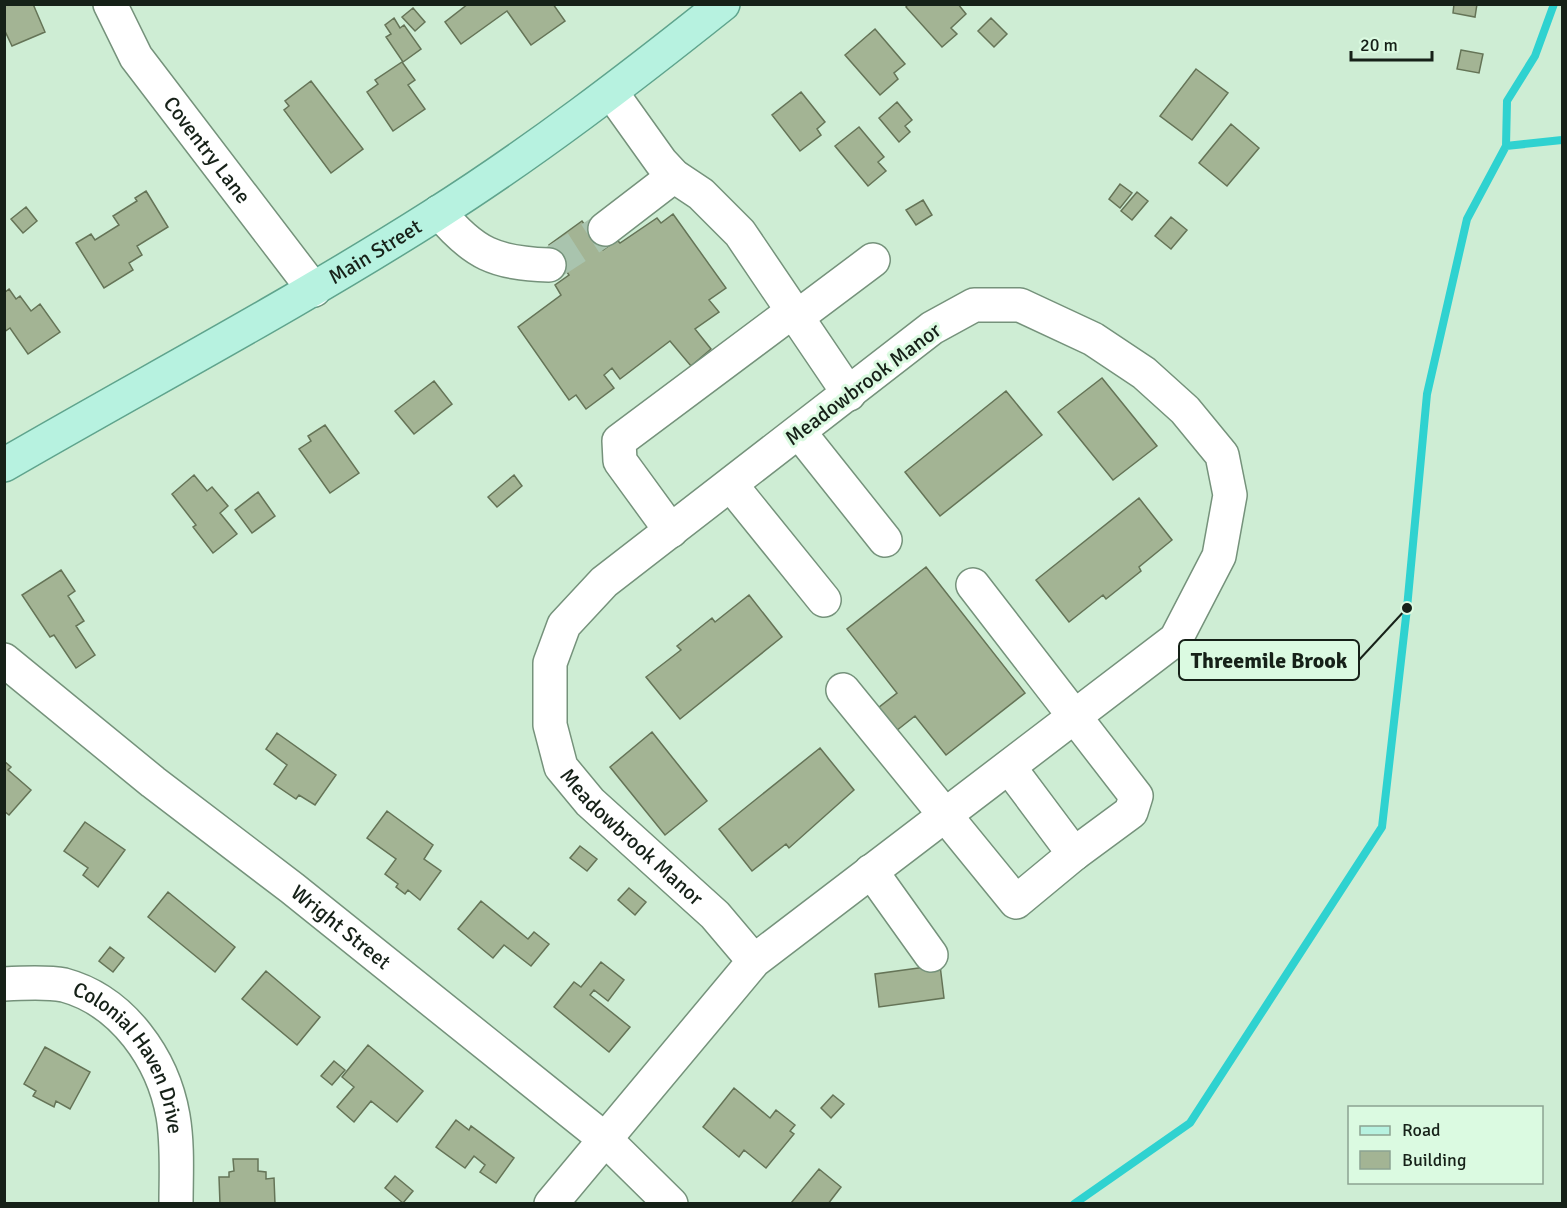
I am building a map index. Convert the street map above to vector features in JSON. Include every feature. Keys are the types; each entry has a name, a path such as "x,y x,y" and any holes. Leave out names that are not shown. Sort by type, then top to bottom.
{"main road":[{"name":"Main Street","path":"4,465 314,290 439,212 560,130 723,4"}],"street":[{"name":"Coventry Lane","path":"110,4 136,57 314,290"},
{"path":"611,92 661,162 674,176 701,194 740,233 849,394"},
{"path":"605,229 674,176"},
{"path":"439,212 461,239 491,256 519,264 549,265"},
{"path":"671,531 620,461 619,441 873,260"},
{"name":"Meadowbrook Manor","path":"551,1203 754,961 1176,639 1219,556 1230,495 1222,455 1185,410 1144,373 1093,339 1020,305 974,305 932,328 604,582 564,625 550,663 550,724 561,767 590,802 715,915 754,961"},
{"path":"799,432 885,540"},
{"path":"731,485 824,600"},
{"path":"843,690 1016,902 1074,854 1131,812 1136,796 973,585"},
{"name":"Wright Street","path":"4,660 153,782 292,888 606,1140 670,1203"},
{"path":"1008,767 1074,854"},
{"path":"871,871 931,955"},
{"name":"Colonial Haven Drive","path":"4,984 56,984 76,990 112,1013 142,1041 158,1067 172,1111 176,1203"}],"building":[{"path":"4,4 33,4 45,32 12,46 4,29"},
{"path":"468,4 553,4 565,21 531,45 507,11 461,44 445,22"},
{"path":"908,4 958,4 966,14 951,28 957,34 942,47 906,7"},
{"path":"1454,4 1477,4 1475,17 1453,13"},
{"path":"413,8 425,22 415,31 402,17"},
{"path":"394,18 400,28 404,25 421,49 403,62 386,37 391,34 385,25"},
{"path":"991,18 1007,34 994,47 978,31"},
{"path":"875,29 905,64 894,73 898,79 880,95 845,55"},
{"path":"1461,50 1483,54 1479,73 1457,69"},
{"path":"402,62 415,80 408,85 425,109 393,131 367,92 378,84 375,80"},
{"path":"1196,69 1228,93 1192,140 1160,116"},
{"path":"311,81 363,149 331,173 284,110 289,106 285,101"},
{"path":"801,92 825,122 817,129 821,135 800,151 772,115"},
{"path":"897,102 912,120 905,126 910,132 899,142 879,118"},
{"path":"1231,124 1259,148 1227,186 1199,163"},
{"path":"859,127 884,157 878,162 886,171 868,186 835,146"},
{"path":"1120,184 1132,193 1120,208 1109,199"},
{"path":"146,191 168,227 137,246 142,255 129,263 133,270 104,288 76,243 91,234 95,240 119,225 113,216 137,201 135,198"},
{"path":"1137,192 1148,201 1132,220 1121,211"},
{"path":"923,200 932,215 916,225 906,210"},
{"path":"26,207 37,221 23,233 11,219"},
{"path":"673,214 726,288 709,300 719,312 695,329 711,349 691,366 670,341 620,379 612,368 604,375 614,388 586,409 576,395 569,400 518,327 561,295 555,285 569,275 549,245 582,221 603,250 617,240 620,243 657,218 661,223"},
{"path":"1171,217 1187,230 1171,249 1155,236"},
{"path":"9,289 16,299 20,296 31,311 40,304 60,332 28,354 10,328 4,332 4,293"},
{"path":"1102,378 1157,446 1113,480 1058,412"},
{"path":"434,381 452,404 414,434 395,411"},
{"path":"1006,391 1042,435 940,516 905,472"},
{"path":"325,425 359,473 330,493 299,449 311,441 308,436"},
{"path":"194,475 207,491 212,487 228,506 220,513 237,534 213,553 193,527 196,525 172,494"},
{"path":"514,475 522,486 497,507 488,497"},
{"path":"258,492 275,516 252,533 235,510"},
{"path":"1139,498 1172,540 1139,567 1141,571 1106,599 1103,595 1069,622 1036,580"},
{"path":"926,567 1025,693 946,755 915,716 896,731 878,708 897,693 847,629"},
{"path":"61,570 75,591 68,596 84,621 76,626 95,655 76,668 54,635 50,637 22,595"},
{"path":"749,595 782,637 680,719 646,677 681,650 677,646 712,618 715,622"},
{"path":"652,732 707,801 665,835 610,767"},
{"path":"277,733 336,775 315,805 299,795 296,799 274,784 287,765 266,749"},
{"path":"820,748 854,790 789,848 786,844 752,871 719,829"},
{"path":"4,761 11,767 8,770 31,790 9,815 4,811"},
{"path":"387,811 433,845 424,859 441,871 420,900 408,890 405,894 396,887 398,884 385,874 396,859 367,838"},
{"path":"85,822 125,850 98,887 83,875 88,868 64,851"},
{"path":"580,846 597,859 587,871 570,858"},
{"path":"629,888 646,902 635,915 618,900"},
{"path":"168,892 235,947 215,972 148,917"},
{"path":"481,901 528,939 534,932 549,944 531,966 504,945 493,958 458,929"},
{"path":"110,947 124,958 113,972 99,961"},
{"path":"601,962 624,980 608,1001 594,990 590,995 630,1027 609,1052 554,1007 574,982 581,987"},
{"path":"940,965 944,998 879,1007 875,974"},
{"path":"266,971 320,1017 297,1045 242,999"},
{"path":"368,1045 423,1091 397,1122 371,1101 354,1122 337,1107 354,1087 342,1077"},
{"path":"45,1047 90,1072 70,1109 56,1101 54,1107 33,1096 36,1091 24,1084"},
{"path":"334,1061 345,1070 332,1085 321,1076"},
{"path":"734,1088 770,1118 776,1110 795,1125 790,1131 794,1134 766,1168 744,1150 739,1157 703,1127"},
{"path":"833,1095 844,1104 831,1118 821,1108"},
{"path":"456,1120 469,1130 471,1126 514,1158 496,1183 480,1172 485,1165 474,1156 465,1168 436,1147"},
{"path":"233,1159 258,1159 258,1171 266,1172 266,1179 274,1178 275,1204 220,1204 219,1177 229,1177 229,1172 234,1171"},
{"path":"819,1169 841,1187 828,1204 791,1203"},
{"path":"395,1176 413,1191 403,1203 385,1188"}],"waterway":[{"path":"1074,1204 1190,1123 1382,827 1407,608 1427,394 1467,219 1506,146 1507,101 1535,56 1554,4"},
{"path":"1506,146 1562,140"}],"tunnel":[{"path":"549,265 605,229"}],"place":[{"name":"Threemile Brook","path":"1407,608"}]}
